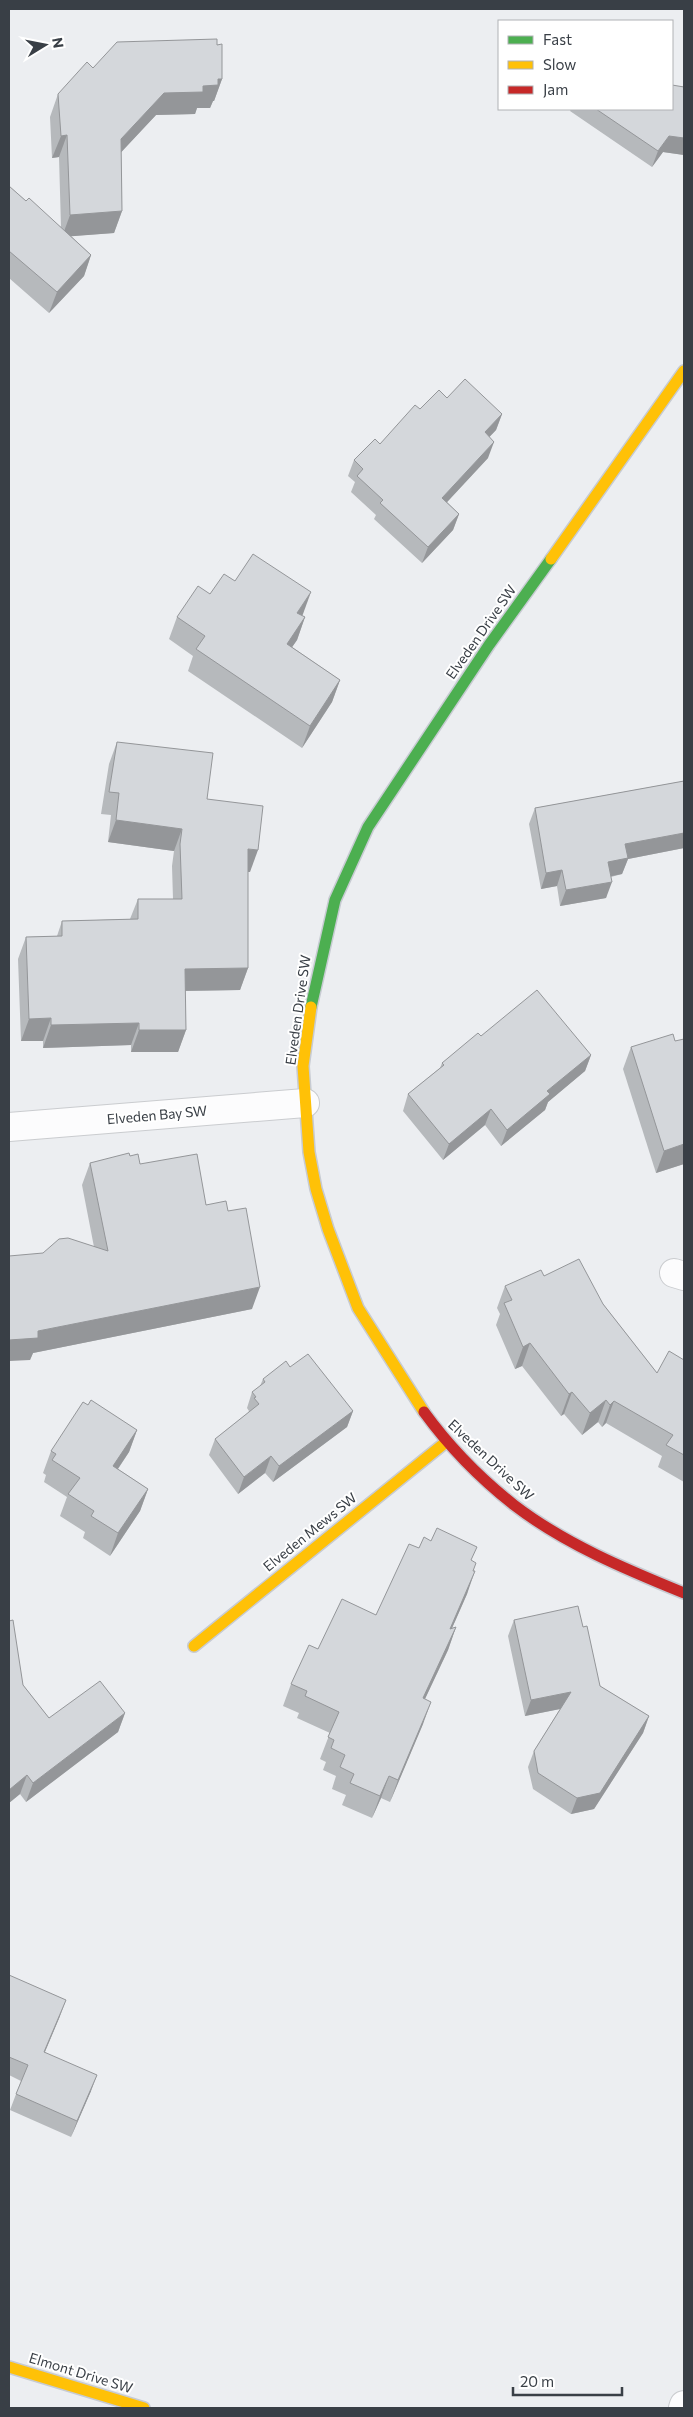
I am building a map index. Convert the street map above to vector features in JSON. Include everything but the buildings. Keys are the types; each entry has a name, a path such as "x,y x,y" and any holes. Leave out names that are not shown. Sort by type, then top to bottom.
{"street":[{"name":"Elveden Drive SW","path":"684,371 489,645 368,827 335,900 313,993 303,1066 309,1152 316,1189 358,1308 410,1393 446,1442 514,1505 576,1544 606,1560 684,1593"},
{"name":"Elveden Bay SW","path":"9,1127 305,1103"},
{"name":"Elveden Mews SW","path":"194,1646 446,1442"},
{"name":"Elmont Drive SW","path":"9,2367 144,2408"}],"traffic: fast":[{"path":"311,1007 335,900 368,827 489,645 551,559"}],"traffic: slow":[{"path":"551,559 684,371"},
{"path":"311,1007 303,1066 309,1152 316,1189 328,1229 358,1308 424,1412"},
{"path":"194,1646 446,1442"},
{"path":"9,2367 144,2408"}],"traffic: jam":[{"path":"424,1412 454,1449 477,1473 514,1505 534,1519 596,1555 684,1593"}]}
